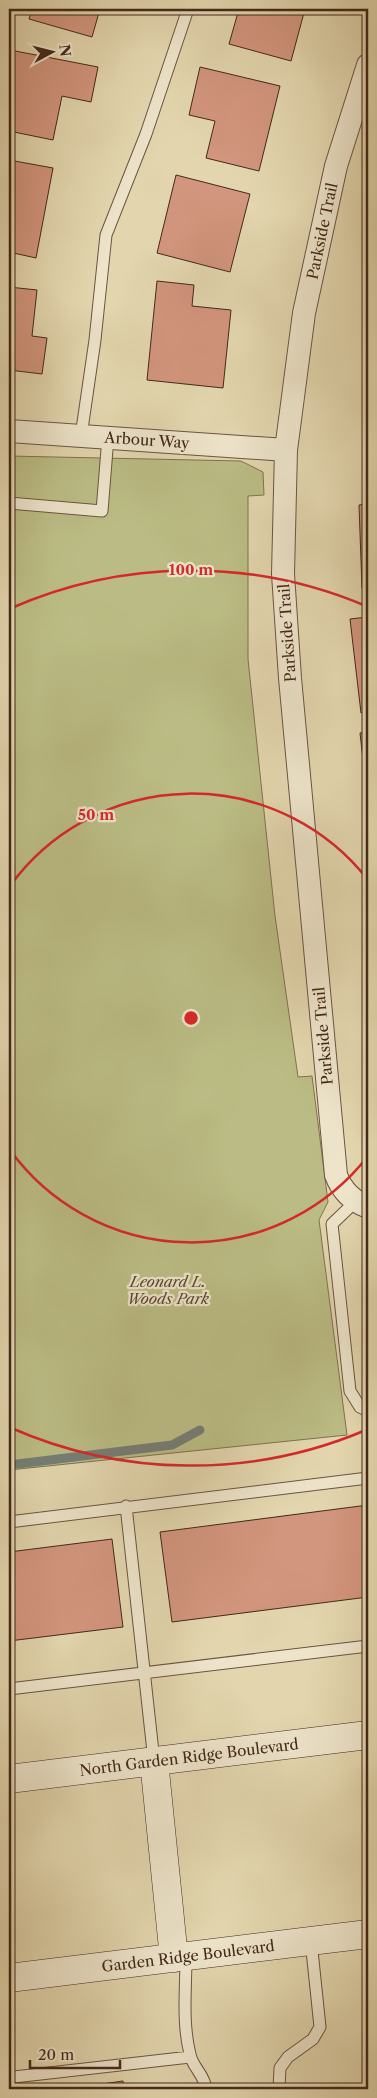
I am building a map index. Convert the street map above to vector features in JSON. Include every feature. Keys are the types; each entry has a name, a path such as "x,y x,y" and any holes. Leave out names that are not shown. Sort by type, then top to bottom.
{"main road":[{"name":"North Garden Ridge Boulevard","path":"9,1779 368,1735"},
{"path":"154,1761 180,1957"},
{"name":"Garden Ridge Boulevard","path":"9,1978 368,1934"}],"street":[{"name":"Parkside Trail","path":"361,1204 340,1185 336,1175 292,698 283,574 286,450 304,313 336,166 368,65"},
{"name":"Arbour Way","path":"9,431 286,450"}],"lane":[{"path":"81,436 95,340 106,235 146,134 188,9"},
{"path":"9,503 102,511 108,438"},
{"path":"361,1204 332,1224 350,1391 360,1407 368,1411"},
{"path":"9,1522 126,1506 368,1478"},
{"path":"126,1506 154,1761"},
{"path":"9,1690 368,1646"},
{"path":"279,2089 280,2068 288,2057 313,2039 320,2027 311,1941"},
{"path":"180,1957 190,2057 205,2081 206,2089"},
{"path":"9,2076 14,2077 190,2057"}],"green space":[{"name":"Leonard L. Woods Park","path":"9,456 241,461 263,472 264,495 248,496 248,659 275,916 298,1077 312,1076 328,1202 319,1220 347,1435 9,1470"}],"building":[{"path":"32,9 100,9 92,37 29,19"},
{"path":"239,9 305,9 291,61 229,44"},
{"path":"10,50 98,67 91,102 62,96 53,140 9,131"},
{"path":"200,67 280,86 259,171 206,158 215,121 189,115"},
{"path":"9,160 53,168 36,258 9,252"},
{"path":"176,175 250,194 230,272 157,253"},
{"path":"157,281 194,285 192,306 231,310 223,388 147,380"},
{"path":"9,287 37,290 32,336 47,338 42,374 9,370"},
{"path":"368,388 368,464 364,463"},
{"path":"368,504 368,587 362,588 359,505"},
{"path":"368,617 368,712 361,713 350,619"},
{"path":"368,732 368,804 360,733"},
{"path":"368,1505 368,1597 172,1622 160,1532"},
{"path":"112,1539 123,1627 9,1641 9,1552"},
{"path":"123,2081 124,2089 88,2089 88,2086"}],"waterway":[{"path":"9,1465 172,1445 200,1430"}]}
